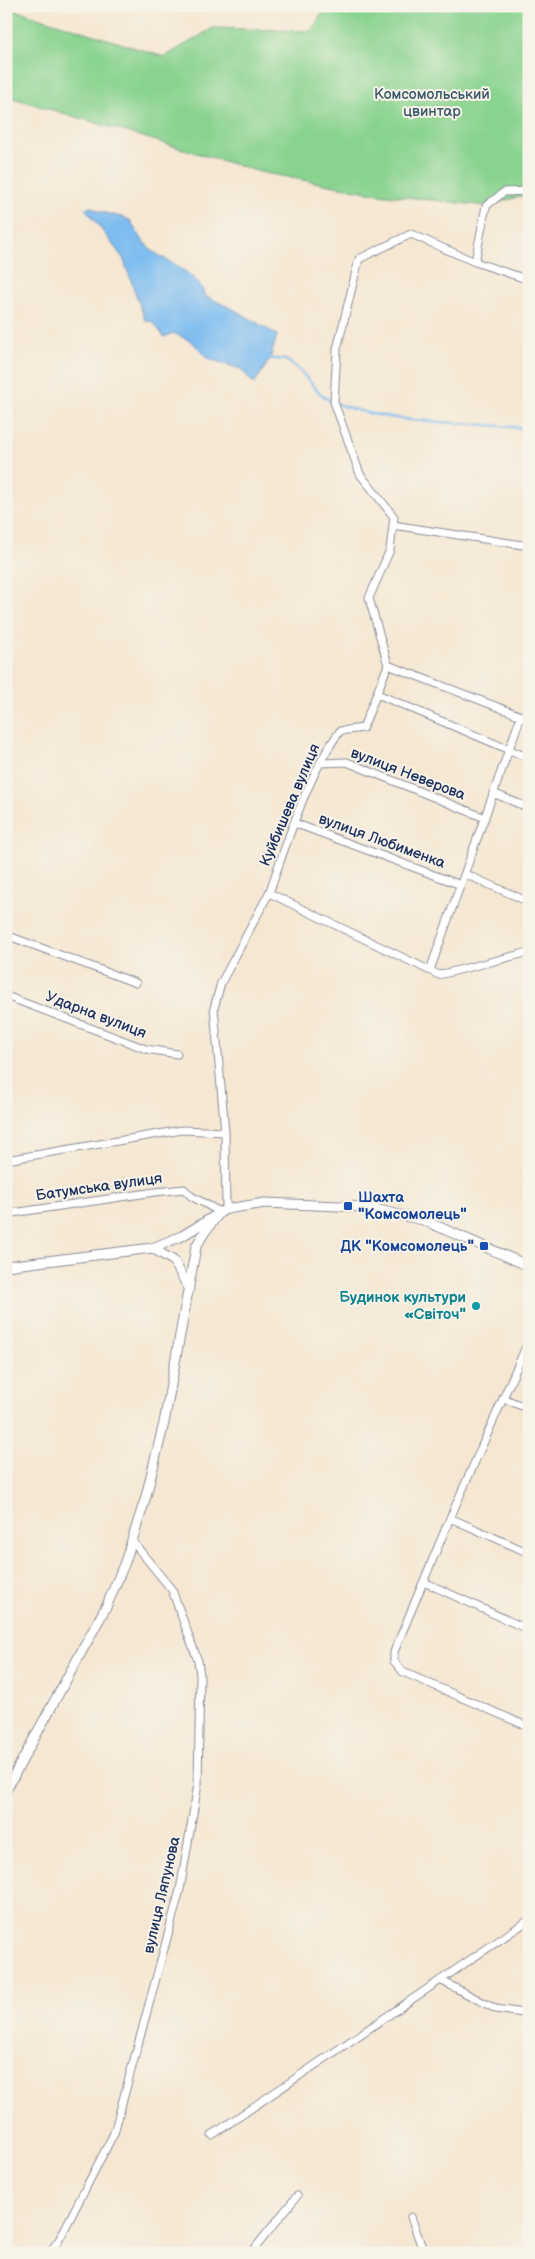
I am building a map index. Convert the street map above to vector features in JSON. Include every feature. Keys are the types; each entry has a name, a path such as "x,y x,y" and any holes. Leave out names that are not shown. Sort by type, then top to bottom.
{"street":[{"path":"475,262 486,206 504,192 529,190"},
{"path":"529,280 475,262 411,234 360,258 337,349 334,402 360,474 394,518 390,550 369,598 388,665 529,719"},
{"path":"393,525 529,546"},
{"name":"Куйбишева вулиця","path":"223,1211 225,1132 214,1008 221,982 269,893 294,823 329,746 340,732 363,728 388,665"},
{"path":"376,694 529,758"},
{"path":"430,970 520,716"},
{"name":"вулиця Неверова","path":"321,763 347,762 485,818"},
{"path":"493,793 529,808"},
{"name":"вулиця Любименка","path":"294,823 461,885"},
{"path":"465,874 529,902"},
{"path":"269,893 439,975 529,952"},
{"path":"6,935 136,983"},
{"name":"Ударна вулиця","path":"6,996 146,1049 161,1053 177,1054"},
{"path":"6,1160 182,1130 225,1132"},
{"name":"Батумська вулиця","path":"6,1214 184,1189 223,1211"},
{"path":"6,1266 152,1248 182,1236 223,1211 265,1203 364,1207 385,1210 423,1220 529,1266"},
{"path":"6,1790 108,1605 132,1541 145,1500 164,1423 196,1247 204,1233 223,1211"},
{"path":"152,1248 174,1261 189,1289"},
{"path":"529,1340 450,1518 394,1652 394,1661 398,1667 410,1676 529,1727"},
{"path":"503,1398 529,1409"},
{"path":"450,1518 529,1553"},
{"name":"вулиця Ляпунова","path":"49,2253 59,2240 114,2133 180,1890 198,1784 200,1675 198,1661 172,1590 132,1541"},
{"path":"424,1582 529,1630"},
{"path":"212,2135 529,1920"},
{"path":"440,1980 496,2009 529,2014"},
{"path":"251,2253 297,2196"},
{"path":"411,2217 424,2253"}],"green space":[{"name":"Комсомольський цвинтар","path":"327,6 529,6 529,194 486,206 378,194 260,172 6,96 6,7 164,57 213,28 311,31"}],"water":[{"path":"91,207 101,212 130,220 150,249 182,269 196,281 205,296 241,313 277,335 270,359 254,384 241,369 209,359 191,341 173,333 164,337 153,322 145,320 123,258 85,208"}],"waterway":[{"path":"268,358 287,361 300,371 322,395 335,403 358,411 431,422 529,429"}],"place":[{"name":"Шахта \"Комсомолець\"","path":"348,1206"},
{"name":"ДК \"Комсомолець\"","path":"484,1246"},
{"name":"Будинок культури «Світоч\"","path":"476,1306"}]}
